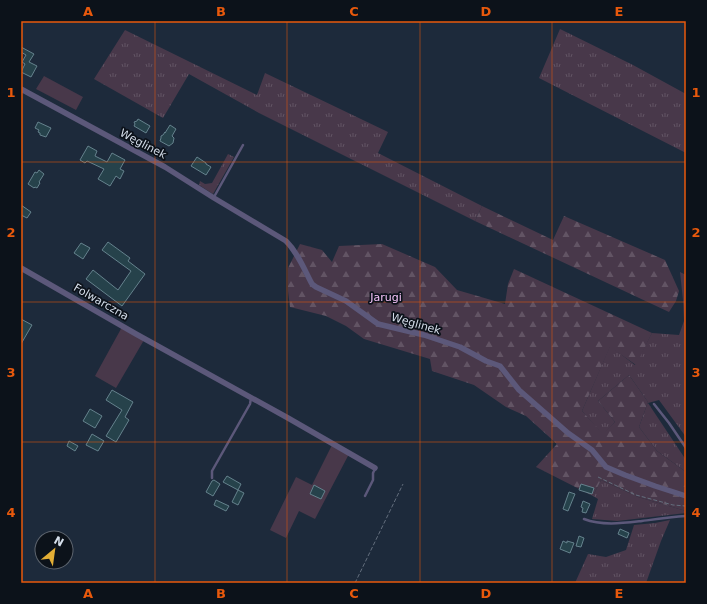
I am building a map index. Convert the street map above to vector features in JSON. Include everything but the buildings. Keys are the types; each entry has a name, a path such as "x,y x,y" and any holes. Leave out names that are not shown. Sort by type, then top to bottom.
{"street":[{"name":"Węglinek","path":"21,89 165,167 286,241 296,253 312,284 346,301 378,324 424,335 460,347 486,361 500,366 519,390 568,433 592,450 606,466 625,475 686,496"},
{"name":"Folwarczna","path":"21,268 375,468"}],"lane":[{"path":"214,198 243,145"},
{"path":"212,478 214,466 250,404 250,397"},
{"path":"654,404 686,448"},
{"path":"365,496 373,480 375,468"},
{"path":"584,519 591,522 621,523 686,516"}],"path":[{"path":"598,477 636,495 673,505 686,506"},
{"path":"355,583 403,484"}],"green space":[{"path":"560,29 633,65 686,94 686,153 539,78"},
{"path":"125,30 257,95 265,73 388,132 378,153 482,206 475,221 259,113 189,74 163,118 94,79"},
{"path":"44,76 83,97 76,110 36,89"},
{"path":"228,154 234,157 213,194 199,185 200,181 205,184 212,183"},
{"path":"482,206 553,240 564,216 665,260 679,291 676,301 669,312 475,221"},
{"name":"Jarugi","path":"300,244 322,250 332,262 339,246 382,244 435,267 457,290 505,304 508,284 514,269 652,333 636,365 610,347 582,411 603,434 615,422 598,401 629,375 648,402 639,427 657,451 686,472 686,511 638,497 601,480 593,496 536,467 557,444 526,416 506,407 474,385 432,371 430,359 364,339 346,326 326,316 290,307 288,268"},
{"path":"680,272 686,275 686,437 659,400 648,403 686,460 686,472 657,451 639,427 648,402 629,375 598,401 615,422 603,435 582,411 610,346 635,365 652,333 679,335 684,321"},
{"path":"122,327 144,340 116,388 95,376"},
{"path":"332,445 349,454 315,519 299,511 286,538 270,530 296,477 312,485"},
{"path":"601,480 638,497 686,511 686,513 617,521 592,519 598,499 593,496"},
{"path":"670,520 646,583 575,583 588,554 606,557 626,550 634,525"}]}
